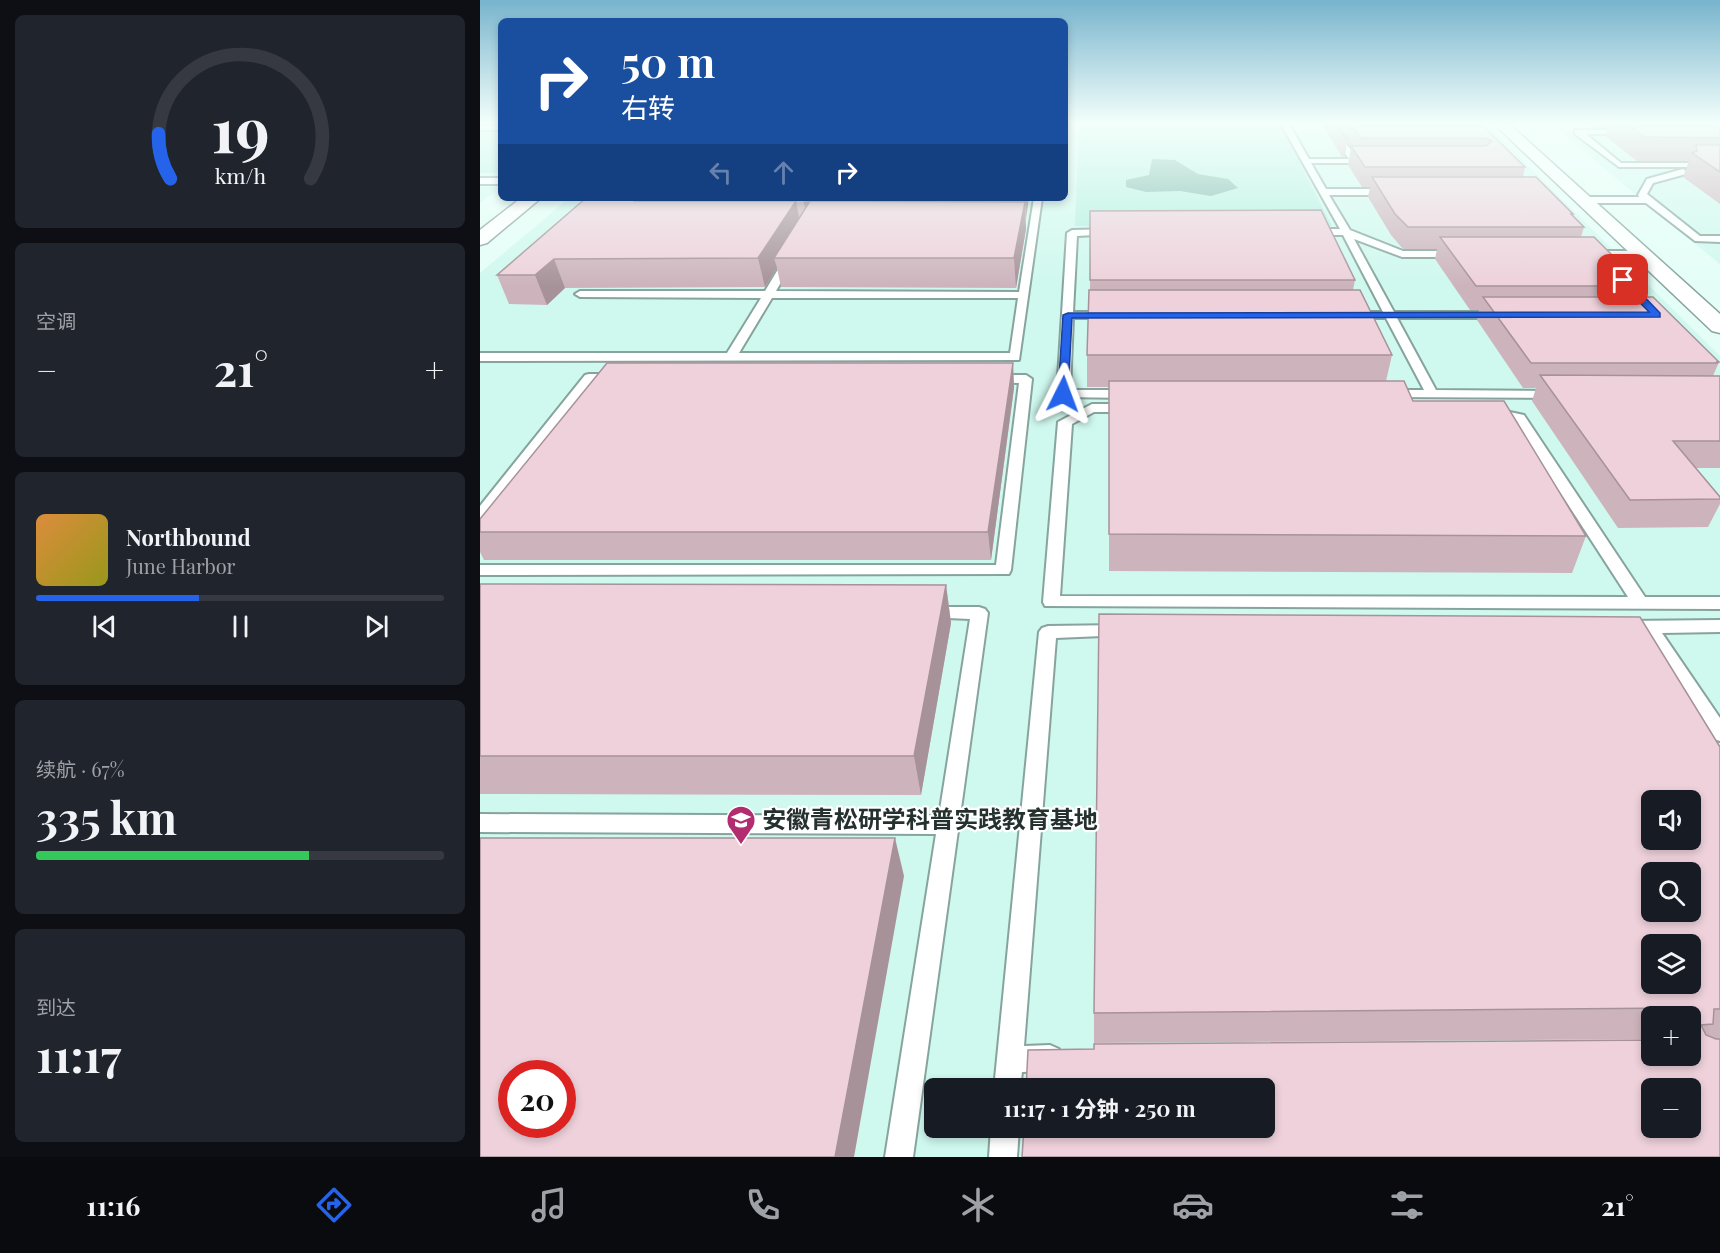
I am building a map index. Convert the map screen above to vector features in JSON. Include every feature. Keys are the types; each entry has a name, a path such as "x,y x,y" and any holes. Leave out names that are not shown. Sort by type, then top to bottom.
{"street":[{"path":"1560,178 1718,322"},
{"path":"480,239 528,201"}],"lane":[{"path":"1315,178 1432,394"},
{"path":"1659,178 1650,181 1642,195 1698,239 1720,239"},
{"path":"480,181 498,181"},
{"path":"1323,192 1407,192"},
{"path":"1584,200 1648,200"},
{"path":"480,357 1016,357 1024,295 1028,224 1037,201"},
{"path":"1120,232 1072,232 1063,394 1149,401 1092,408 1065,422 1051,602 1720,603"},
{"path":"1298,232 1346,232 1402,254 1471,254"},
{"path":"731,357 799,243"},
{"path":"1574,254 1643,254"},
{"path":"580,294 1024,295"},
{"path":"1068,315 1127,315"},
{"path":"1342,315 1506,315"},
{"path":"480,516 589,378 636,378"},
{"path":"480,570 1003,570 1026,379 979,379"},
{"path":"1372,394 1570,395"},
{"path":"1388,408 1471,408 1520,418 1640,603"},
{"path":"480,494 497,494"},
{"path":"899,1157 979,613 907,613"},
{"path":"1602,627 1720,626"},
{"path":"1649,627 1720,734"},
{"path":"1009,1078 1048,632 1142,631"},
{"path":"480,823 948,825"},
{"path":"1010,1059 1069,1058"},
{"path":"1003,1157 1004,1138"}],"shaded area":[{"path":"480,178 498,178 498,189 480,203"},
{"path":"1068,178 1540,178 1720,356 1720,1157 480,1157 480,273 565,201 1068,201"},
{"path":"1077,178 1308,178 1332,226 1075,226"},
{"path":"1135,178 1222,178 1228,179 1238,188 1211,196 1180,191 1146,192 1126,187 1126,180"},
{"path":"1616,178 1720,178 1720,264"}],"building":[{"path":"1373,178 1537,178 1584,227 1408,227 1395,214"},
{"path":"583,201 796,201 758,258 554,259 535,275 497,275"},
{"path":"810,201 1025,202 1014,258 774,258"},
{"path":"1321,210 1355,280 1090,280 1090,211"},
{"path":"1440,237 1594,237 1643,286 1476,286"},
{"path":"1089,290 1360,290 1392,355 1087,355"},
{"path":"1483,297 1653,297 1719,362 1531,363"},
{"path":"607,363 1013,363 988,532 480,532 480,519"},
{"path":"1540,375 1720,376 1720,441 1673,441 1720,499 1630,500"},
{"path":"1109,381 1404,381 1413,401 1504,401 1586,536 1109,534"},
{"path":"480,584 946,585 914,756 480,756"},
{"path":"1099,614 1640,617 1720,747 1720,1009 1714,1009 1713,1024 1701,1025 1701,1006 1641,1006 1641,1008 1094,1013"},
{"path":"480,838 895,838 835,1157 480,1157"},
{"path":"1701,1025 1706,1035 1720,1039 1720,1157 1022,1157 1023,1138 1275,1138 1275,1078 1027,1078 1028,1050 1094,1049 1094,1044 1641,1040 1641,1066 1701,1066"}],"place":[{"name":"安徽青松研学科普实践教育基地","path":"741,846"}],"route":[{"path":"1063,394 1068,315 1657,315 1623,280"}]}
